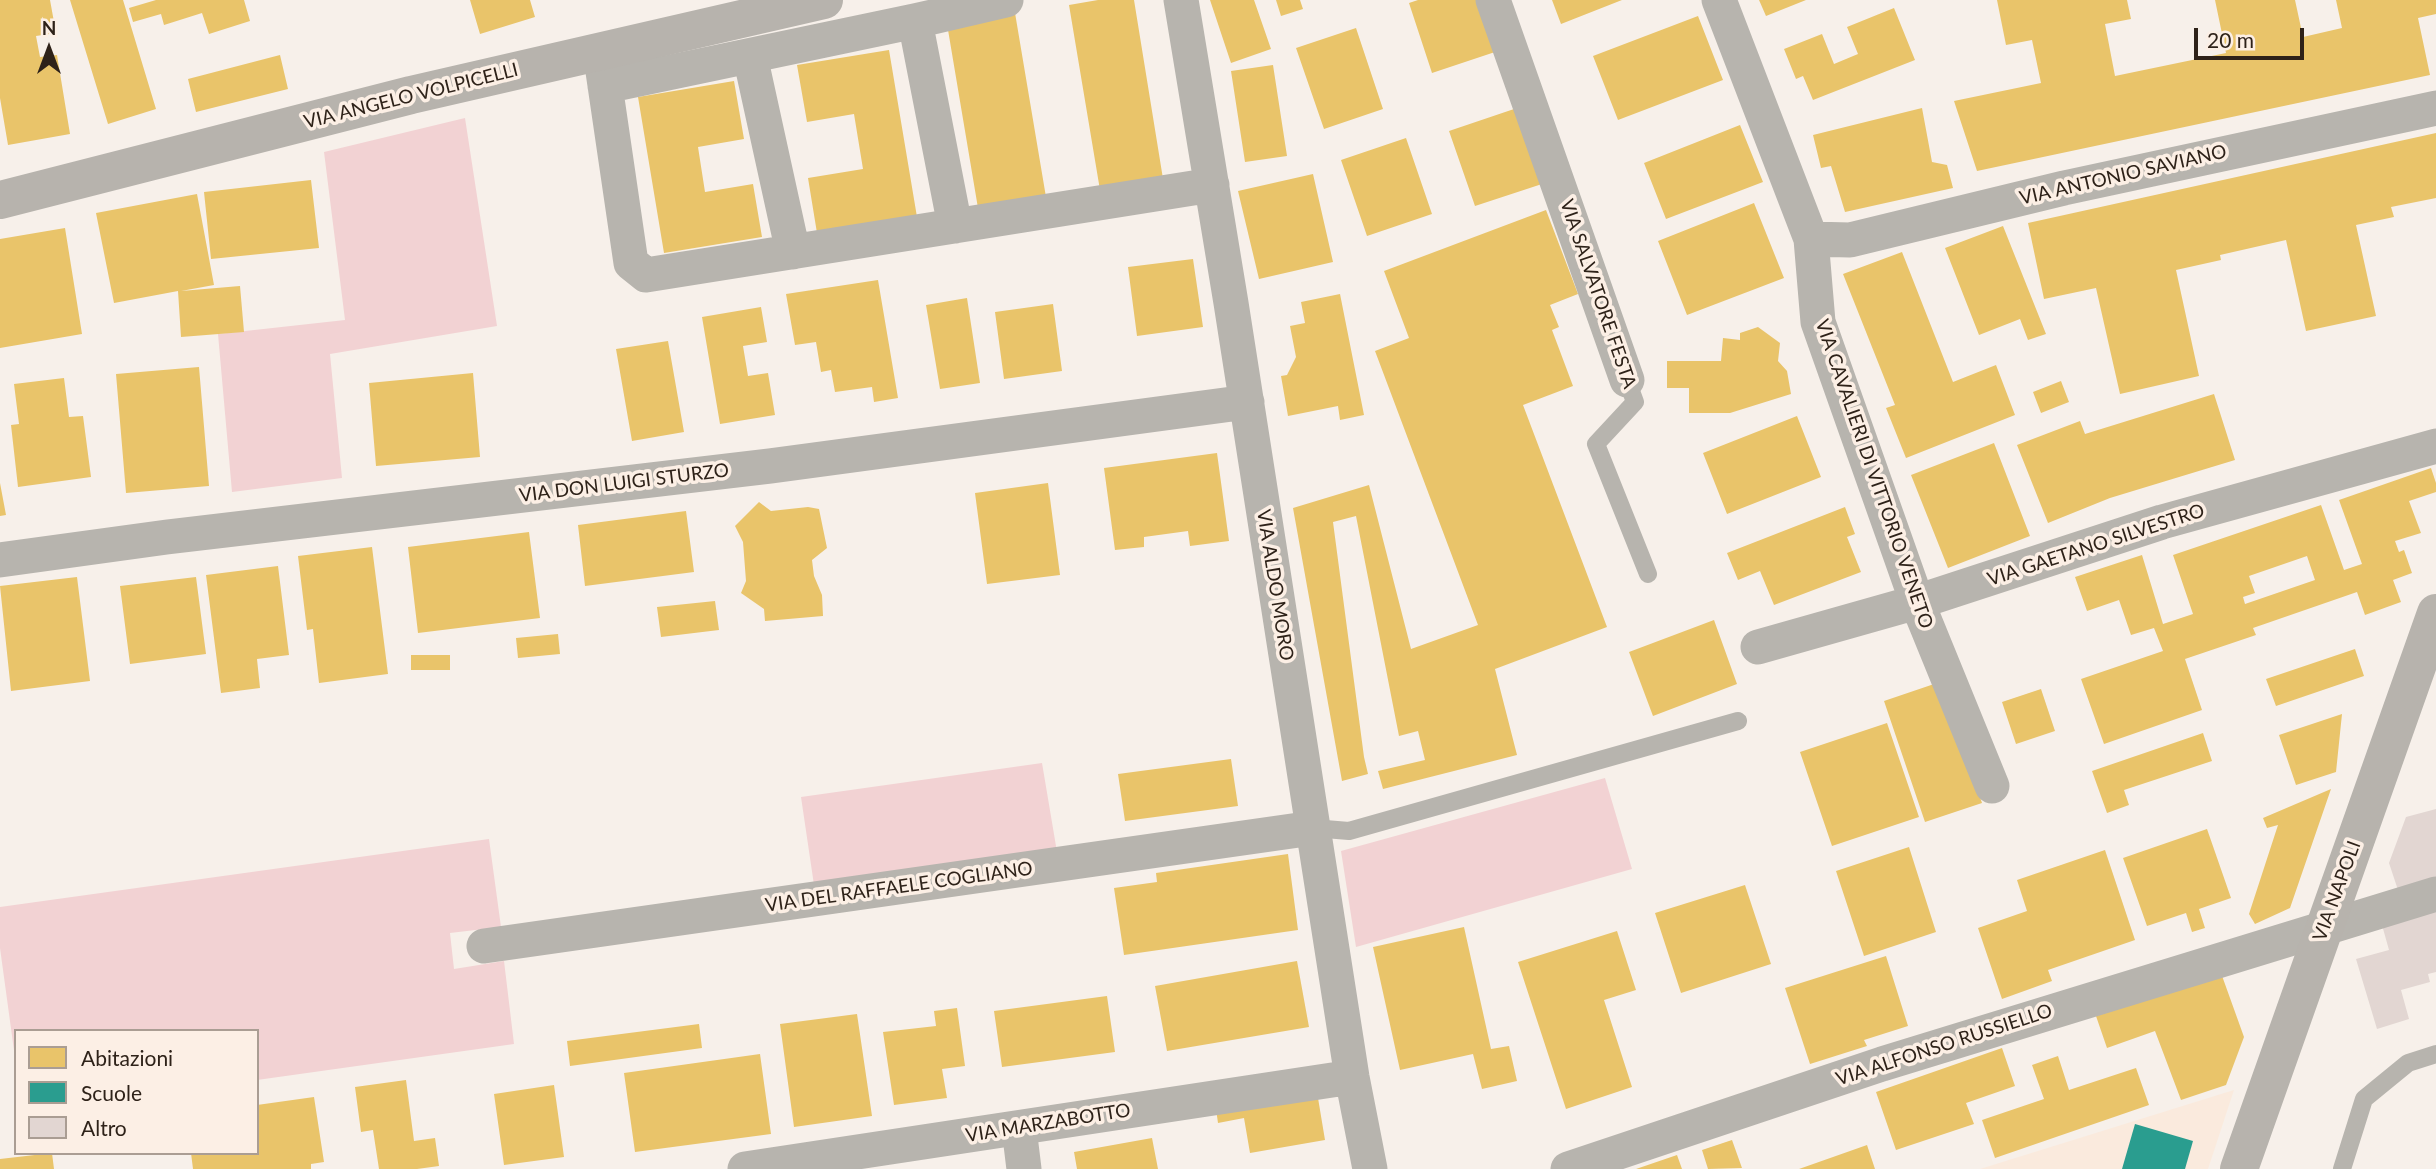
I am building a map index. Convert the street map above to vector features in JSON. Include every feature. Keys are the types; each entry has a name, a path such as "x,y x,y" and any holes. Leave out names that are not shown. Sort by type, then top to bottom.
{"street":[{"name":"VIA ANGELO VOLPICELLI","path":"0,200 411,95 603,69 824,0"},
{"path":"1006,0 750,56 603,69 631,262 646,275 1212,185"},
{"name":"VIA ALDO MORO","path":"1181,0 1247,402 1352,1077 1370,1169"},
{"name":"VIA SALVATORE FESTA","path":"1493,0 1627,380"},
{"name":"VIA CAVALIERI DI VITTORIO VENETO","path":"1719,0 1811,239 1818,322 1917,602 1992,786"},
{"path":"915,21 955,226"},
{"path":"750,56 793,251"},
{"name":"VIA ANTONIO SAVIANO","path":"1811,239 1850,240 2064,188 2436,108"},
{"name":"VIA DON LUIGI STURZO","path":"0,559 770,466 1247,402"},
{"name":"VIA GAETANO SILVESTRO","path":"1758,647 1917,602 2162,522 2436,446"},
{"name":"VIA NAPOLI","path":"2239,1169 2436,612"},
{"name":"VIA DEL RAFFAELE COGLIANO","path":"484,946 1313,828"},
{"name":"VIA ALFONSO RUSSIELLO","path":"1568,1169 1882,1064 2436,894"},
{"name":"VIA MARZABOTTO","path":"745,1169 1352,1077"},
{"path":"1018,1128 1024,1169"}],"lane":[{"name":"VIA SALVATORE FESTA","path":"1627,380 1636,402 1595,444 1648,574"},
{"path":"1313,828 1349,831 1738,721"},
{"path":"2342,1169 2364,1099 2408,1063 2436,1054"}],"shaded area":[{"path":"465,118 497,326 330,354 342,478 232,492 218,334 345,320 324,152"},
{"path":"1042,763 1057,852 814,885 801,797"},
{"path":"1605,778 1632,869 1356,947 1341,851"},
{"path":"489,839 501,927 450,933 454,969 504,961 514,1044 259,1080 259,1029 14,1029 14,1050 0,948 0,907"},
{"path":"2234,1090 2208,1169 1980,1169"}],"building: Abitazioni":[{"path":"0,0 50,0 56,33 36,36 40,57 57,55 70,134 8,145 0,98"},
{"path":"70,0 123,0 156,109 108,124"},
{"path":"156,0 244,0 250,21 209,34 202,13 164,25 161,14 133,22 129,8"},
{"path":"470,0 530,0 535,17 480,34"},
{"path":"1098,0 1134,0 1164,185 1101,196 1069,5"},
{"path":"1210,0 1254,0 1271,49 1231,63"},
{"path":"1276,0 1300,0 1303,9 1281,16"},
{"path":"1418,0 1478,0 1495,52 1432,73 1409,3"},
{"path":"1552,0 1622,0 1561,24"},
{"path":"1759,0 1806,0 1766,16"},
{"path":"1997,0 2127,0 2131,19 2105,24 2115,76 2226,53 2215,0 2295,0 2303,37 2342,28 2336,0 2436,0 2436,14 2418,18 2430,75 1977,171 1954,101 2041,83 2032,40 2006,45"},
{"path":"1014,7 1048,209 980,220 946,18"},
{"path":"1894,8 1915,60 1813,100 1803,76 1796,79 1784,49 1822,34 1834,64 1858,54 1847,27"},
{"path":"1698,16 1723,80 1618,120 1593,56"},
{"path":"1356,28 1383,109 1324,129 1296,48"},
{"path":"889,50 917,217 817,233 808,178 863,169 854,114 807,122 797,65"},
{"path":"280,55 288,89 196,112 188,79"},
{"path":"1273,65 1287,156 1245,162 1231,71"},
{"path":"734,81 744,139 698,147 705,192 753,184 762,237 664,253 638,97"},
{"path":"1517,108 1542,184 1475,206 1449,131"},
{"path":"1922,108 1932,162 1947,165 1953,188 1845,212 1831,166 1821,168 1813,135"},
{"path":"1740,125 1763,182 1666,219 1644,163"},
{"path":"2436,133 2436,198 2391,207 2394,217 2356,225 2376,316 2306,331 2286,240 2220,255 2221,260 2176,270 2199,376 2120,394 2096,288 2044,299 2028,223"},
{"path":"1406,138 1432,214 1367,236 1341,160"},
{"path":"1313,174 1333,262 1259,279 1238,191"},
{"path":"311,180 319,248 211,259 204,192"},
{"path":"197,194 214,285 181,291 240,286 244,332 181,337 178,291 114,303 96,213"},
{"path":"1754,203 1784,278 1687,315 1658,241"},
{"path":"1546,210 1578,294 1550,305 1559,327 1552,330 1573,386 1523,405 1607,627 1495,669 1517,755 1383,789 1378,771 1425,760 1418,731 1399,736 1356,516 1333,522 1368,774 1342,781 1293,508 1369,485 1411,649 1478,625 1375,351 1409,338 1384,271"},
{"path":"2003,226 2046,334 2028,340 2020,319 1979,335 1945,248"},
{"path":"65,228 82,334 0,348 0,239"},
{"path":"1902,252 1953,382 1996,365 2015,415 1906,458 1886,408 1895,405 1843,274"},
{"path":"1193,259 1203,327 1137,336 1128,267"},
{"path":"878,280 898,398 874,402 872,387 835,392 831,370 821,372 816,342 795,345 786,294"},
{"path":"1340,294 1364,415 1340,420 1338,406 1288,416 1281,376 1287,375 1296,357 1290,326 1305,323 1301,302"},
{"path":"967,298 980,383 940,389 926,305"},
{"path":"1053,304 1062,371 1004,379 995,312"},
{"path":"761,307 767,342 743,346 748,376 768,373 775,415 720,424 702,317"},
{"path":"1758,327 1780,343 1778,361 1787,371 1791,394 1730,413 1689,413 1689,388 1667,388 1667,361 1721,361 1723,338 1740,340 1740,333"},
{"path":"668,341 684,432 632,441 616,349"},
{"path":"199,367 209,486 126,493 116,374"},
{"path":"473,373 480,457 376,466 369,383"},
{"path":"64,378 69,417 83,416 91,477 18,487 11,425 19,424 14,384"},
{"path":"2061,381 2069,402 2041,413 2033,392"},
{"path":"2214,394 2235,460 2110,498 2048,523 2017,445 2080,421 2085,434"},
{"path":"1797,416 1821,477 1727,514 1703,453"},
{"path":"1994,443 2030,536 1948,568 1911,475"},
{"path":"1217,453 1229,541 1190,546 1188,531 1144,537 1144,547 1115,550 1104,468"},
{"path":"2431,468 2436,492 2409,501 2421,533 2395,541 2399,552 2404,550 2412,573 2393,580 2401,602 2365,615 2357,592 2253,628 2256,635 2185,659 2202,710 2104,744 2081,679 2163,651 2154,628 2131,635 2119,600 2087,611 2075,577 2142,555 2163,624 2193,614 2173,555 2321,505 2344,570 2362,564 2339,500","holes":["2307,556 2315,580 2245,604 2243,597 2255,593 2249,576"]},
{"path":"0,483 6,515 0,516"},
{"path":"1048,483 1060,575 987,584 975,493"},
{"path":"759,502 771,511 808,507 819,509 827,548 812,560 814,576 822,595 823,616 765,621 764,609 741,593 746,581 743,542 735,526"},
{"path":"1845,507 1855,534 1847,537 1861,572 1774,605 1760,571 1738,580 1727,553"},
{"path":"686,511 694,572 585,586 578,525"},
{"path":"529,532 540,618 418,633 408,547"},
{"path":"372,547 388,674 319,683 313,629 307,630 298,556"},
{"path":"278,566 289,655 257,659 260,688 221,693 206,575"},
{"path":"77,577 90,681 11,691 0,586"},
{"path":"196,577 206,654 130,664 120,586"},
{"path":"715,601 719,630 661,637 657,607"},
{"path":"1714,620 1737,684 1653,716 1629,652"},
{"path":"558,634 560,654 518,658 516,638"},
{"path":"2355,649 2364,676 2276,706 2266,679"},
{"path":"411,655 450,655 450,670 411,670"},
{"path":"1940,682 1982,803 1925,822 1884,701"},
{"path":"2041,689 2055,731 2016,744 2002,702"},
{"path":"2342,714 2336,772 2296,785 2279,735"},
{"path":"1887,723 1919,817 1832,846 1800,752"},
{"path":"2203,733 2212,761 2124,790 2129,805 2107,813 2092,771"},
{"path":"1231,759 1238,806 1125,821 1118,774"},
{"path":"2331,789 2290,908 2255,924 2249,914 2278,825 2267,828 2263,818"},
{"path":"2207,829 2231,898 2199,909 2205,928 2192,932 2186,913 2147,926 2123,858"},
{"path":"1909,847 1936,932 1864,956 1836,871"},
{"path":"2105,850 2135,940 2048,970 2052,981 2002,999 1978,928 2027,911 2017,880"},
{"path":"1288,854 1298,930 1124,955 1114,888 1157,882 1156,873"},
{"path":"1745,885 1771,964 1681,993 1655,913"},
{"path":"1464,927 1491,1049 1509,1046 1517,1081 1482,1089 1473,1054 1400,1070 1373,947"},
{"path":"1617,931 1636,990 1604,1000 1632,1087 1566,1109 1518,962"},
{"path":"1886,956 1908,1026 1864,1040 1867,1046 1810,1064 1785,988"},
{"path":"1297,961 1309,1027 1167,1051 1155,986"},
{"path":"2221,973 2244,1037 2226,1085 2181,1100 2155,1031 2107,1048 2096,1016"},
{"path":"1107,996 1115,1052 1002,1067 994,1011"},
{"path":"957,1008 965,1066 942,1069 947,1098 894,1105 883,1032 936,1026 934,1011"},
{"path":"857,1014 872,1116 794,1127 780,1024"},
{"path":"699,1024 702,1048 570,1066 567,1041"},
{"path":"2002,1048 2015,1086 1966,1103 1974,1124 1896,1150 1876,1092"},
{"path":"760,1054 771,1134 635,1152 624,1073"},
{"path":"2058,1056 2069,1090 2136,1068 2149,1105 1995,1158 1982,1120 2044,1099 2032,1065"},
{"path":"406,1080 414,1141 435,1138 439,1166 379,1169 373,1130 361,1132 355,1087"},
{"path":"554,1085 564,1157 504,1165 494,1094"},
{"path":"1317,1092 1325,1140 1250,1153 1244,1118 1218,1123 1216,1109"},
{"path":"314,1097 324,1162 311,1164 311,1169 193,1169 191,1155 259,1155 259,1105"},
{"path":"1152,1138 1158,1169 1077,1169 1074,1152"},
{"path":"1732,1140 1742,1168 1708,1169 1702,1150"},
{"path":"1867,1145 1875,1169 1799,1169"},
{"path":"52,1155 54,1169 0,1169 0,1159"},
{"path":"1677,1155 1682,1169 1636,1169"}],"building: Scuole":[{"path":"2135,1124 2193,1141 2185,1169 2122,1169"}],"building: Altro":[{"path":"2436,809 2436,879 2398,890 2389,863 2406,817"},
{"path":"2436,909 2436,972 2428,974 2430,982 2401,990 2409,1019 2377,1029 2356,959 2389,950 2382,925"}]}
